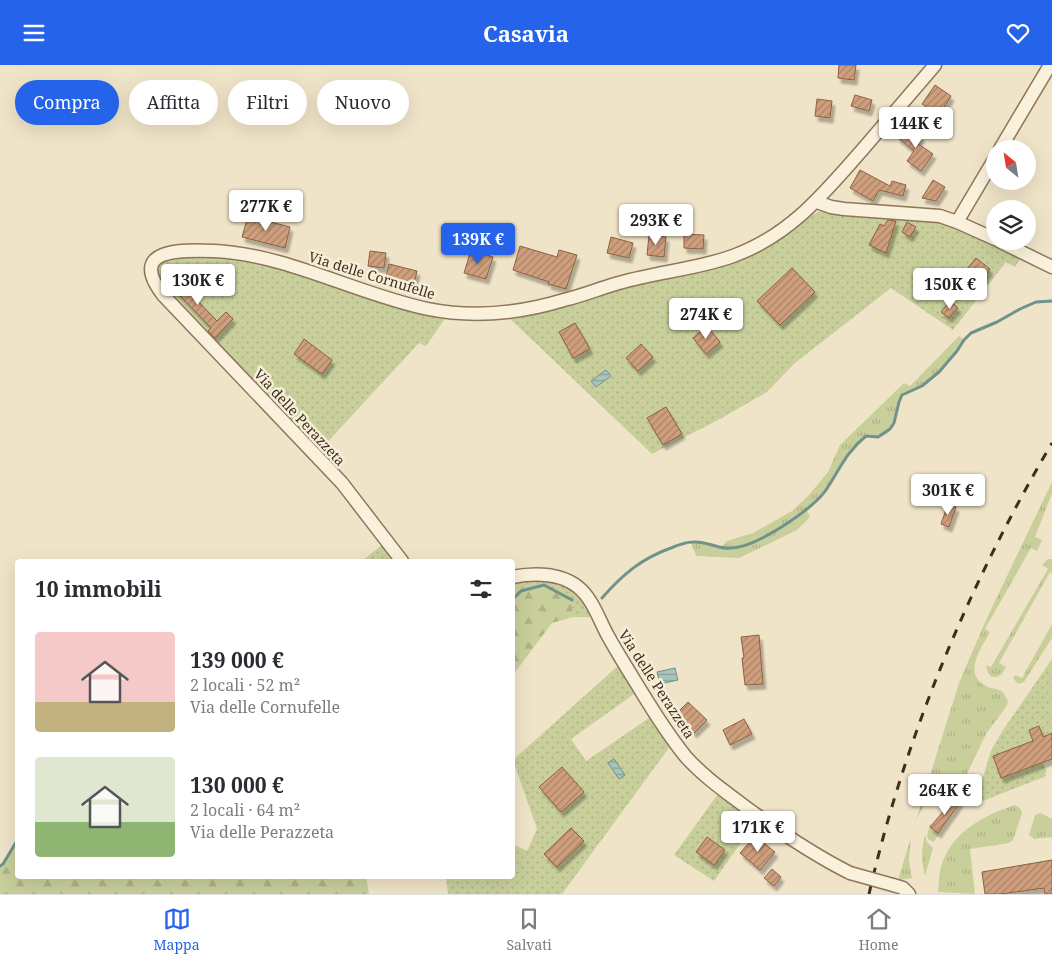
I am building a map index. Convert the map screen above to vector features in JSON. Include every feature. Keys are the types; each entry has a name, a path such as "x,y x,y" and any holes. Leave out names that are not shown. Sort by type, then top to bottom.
{"street":[{"name":"Via delle Cornufelle","path":"168,300 157,286 151,274 155,261 163,254 174,251 231,252 260,257 374,295 427,309 470,313 516,311 565,300 640,277 705,264 732,256 772,237 817,201 935,65"},
{"path":"1005,140 1050,65"},
{"path":"957,222 986,173"},
{"path":"817,201 835,208 933,214 986,235"},
{"path":"1017,250 1052,267"},
{"name":"Via delle Perazzeta","path":"168,300 342,483 400,559"},
{"name":"Via delle Perazzeta","path":"515,577 549,575 567,581 581,589 670,736 693,763 718,786 777,830 810,851 850,873 903,888 909,894"}],"green space":[{"path":"840,210 938,217 986,239 986,250 1009,250 1022,256 1015,267 1006,262 953,330 891,288 795,363 767,392 652,454 507,316 526,315 559,308 598,292 730,265 821,211"},
{"path":"177,256 256,256 347,289 430,316 446,317 426,346 419,343 321,449 306,436 160,281 156,271 160,265 170,258"},
{"path":"959,336 964,340 940,371 922,386 902,396 890,430 885,435 877,437 866,436 854,446 834,474 826,491 806,509 810,517 797,530 739,558 696,556 691,542 706,543 720,548 727,541 753,533 792,511 809,495 828,472 840,445 904,383 910,386"},
{"path":"1052,482 1052,493 1035,537 1042,540 1037,551 1031,548 985,629 990,632 976,659 975,673 978,680 986,686 1003,692 1008,701 1006,707 986,734 965,778 957,786 932,798 923,807 916,820 959,683 986,620"},
{"path":"383,544 394,559 364,559"},
{"path":"1048,559 1052,559 1052,573 1050,572 999,663 1006,667 1002,674 992,677 988,673 986,665 991,667 1048,569 1042,565"},
{"path":"548,579 580,592 595,617 573,617 572,600 544,585 521,591 515,598 515,580"},
{"path":"544,585 572,600 573,617 552,623 515,672 515,598 521,591"},
{"path":"1052,624 1052,638 1024,682 1018,684 1013,678 1015,675 1022,678"},
{"path":"1052,659 1052,733 1043,737 1039,727 1029,730 1033,741 993,757 1001,778 1043,762 1047,772 1045,773 1046,776 980,801 978,793 991,751 1003,730"},
{"path":"621,663 637,692 571,739 586,761 652,716 671,745 562,894 448,894 446,879 515,879 515,845 527,851 537,829 515,766 515,758"},
{"path":"720,791 757,820 714,881 674,855","holes":["707,837 725,850 714,865 696,852"]},
{"path":"1015,805 1020,808 1022,813 1013,840 1009,843 970,849 975,894 938,892 942,865 948,850 955,841 963,832 982,819"},
{"path":"1041,813 1052,819 1052,837 1034,839 1029,835 1035,815"},
{"path":"930,823 930,826 940,832 934,842 929,840 927,836"},
{"path":"925,835 927,842 933,848 925,876 922,855"},
{"path":"911,837 909,861 912,878 898,880"},
{"path":"15,843 15,879 366,879 369,894 0,894 0,866"}],"water":[{"path":"606,370 611,376 596,387 591,381"},
{"path":"675,668 678,680 660,684 657,672"},
{"path":"614,759 625,775 619,779 608,763"}],"building":[{"path":"839,65 856,65 854,80 838,78"},
{"path":"935,85 951,96 939,115 922,104"},
{"path":"855,95 872,100 869,111 851,106"},
{"path":"817,99 832,101 830,118 815,116"},
{"path":"910,127 922,137 917,143 933,154 921,171 907,161 914,151 897,137 901,132 904,134"},
{"path":"860,170 890,186 892,181 906,185 903,196 879,190 873,201 850,188"},
{"path":"933,180 945,187 936,201 922,198"},
{"path":"248,216 290,227 285,248 242,237"},
{"path":"888,220 896,221 886,253 869,245 880,224 884,226"},
{"path":"907,222 916,227 910,237 902,232"},
{"path":"684,234 704,235 703,249 684,248"},
{"path":"649,235 666,237 664,257 647,255"},
{"path":"611,237 633,243 629,258 607,253"},
{"path":"520,246 557,257 559,250 577,255 566,289 513,270"},
{"path":"471,250 493,257 486,279 464,273"},
{"path":"370,251 386,253 384,268 368,266"},
{"path":"976,258 990,269 977,287 962,275"},
{"path":"389,264 417,271 413,288 385,281"},
{"path":"792,268 815,292 780,325 757,301"},
{"path":"168,270 217,321 226,312 233,319 215,338 208,331 211,328 161,276"},
{"path":"950,301 958,308 949,318 941,312"},
{"path":"575,323 590,349 573,358 559,332"},
{"path":"707,326 720,342 706,354 693,338"},
{"path":"304,339 332,360 322,374 294,354"},
{"path":"641,344 653,357 638,371 626,358"},
{"path":"666,407 682,434 663,445 647,418"},
{"path":"948,504 956,507 949,527 941,524"},
{"path":"759,635 763,684 745,685 741,637"},
{"path":"688,702 707,720 694,733 676,714"},
{"path":"744,719 752,734 730,745 723,730"},
{"path":"1039,726 1043,737 1052,733 1052,759 1001,778 993,756 1033,741 1029,730"},
{"path":"562,767 584,792 561,812 539,787"},
{"path":"955,798 960,802 938,833 930,827"},
{"path":"571,828 584,841 557,867 544,854"},
{"path":"755,836 775,852 760,870 740,853"},
{"path":"707,837 725,850 714,865 696,852"},
{"path":"1052,860 1052,894 1045,894 1044,888 1001,894 985,894 982,872"},
{"path":"772,869 781,877 774,886 764,878"}],"waterway":[{"path":"602,598 633,568 661,552 690,542 725,548 743,546 761,539 790,522 821,496 848,455 859,442 866,436 878,437 890,429 894,423 902,395 922,386 939,372 971,333 1036,302 1052,301"},
{"path":"515,597 521,591 544,585 572,600"},
{"path":"0,866 15,844"}],"railway":[{"path":"869,894 901,776 943,661 994,550 1052,443"}]}
